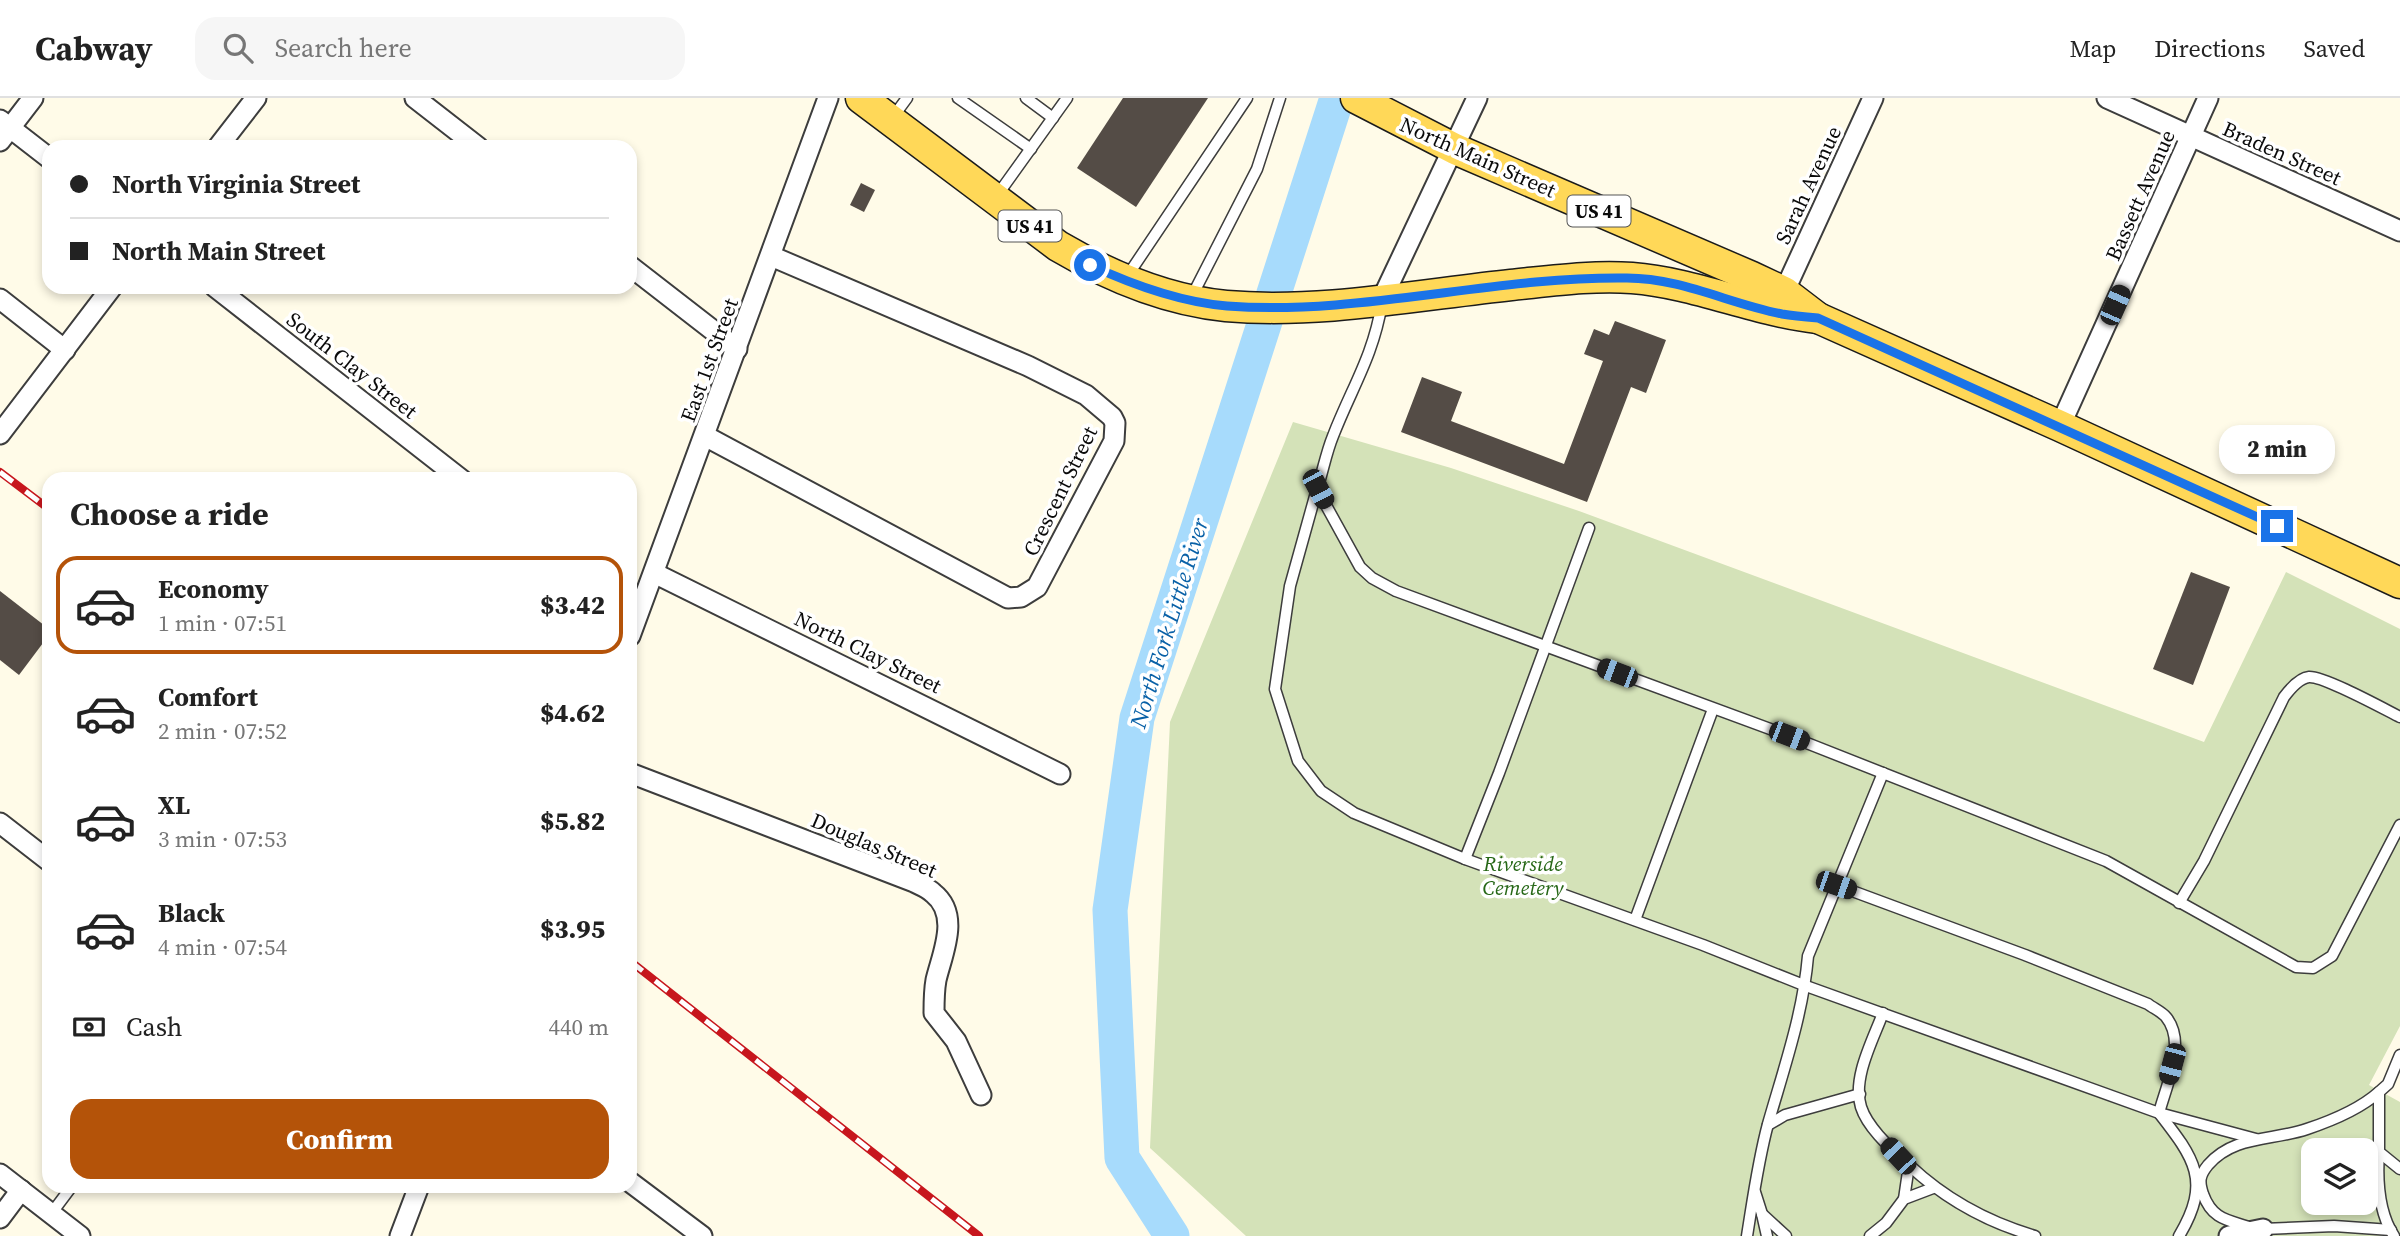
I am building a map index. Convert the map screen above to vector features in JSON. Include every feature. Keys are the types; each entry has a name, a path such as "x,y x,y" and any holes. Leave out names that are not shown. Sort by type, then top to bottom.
{"main road":[{"name":"US 41","path":"861,98 899,109 995,199 1058,246 1124,280 1153,291 1224,306 1275,308 1353,303 1583,278 1632,278 1674,284 1781,314 1818,318"},
{"name":"North Main Street","path":"1366,103 1455,149 1784,292 1818,318 2400,583"}],"street":[{"path":"33,98 3,130 42,154"},
{"path":"223,140 256,98"},
{"path":"415,98 469,140"},
{"name":"East 1st Street","path":"637,607 654,573 828,98"},
{"path":"1382,299 1477,98"},
{"name":"Sarah Avenue","path":"1784,292 1873,98"},
{"name":"Braden Street","path":"2107,98 2400,232"},
{"name":"Bassett Avenue","path":"2060,426 2208,98"},
{"name":"Crescent Street","path":"705,436 1008,598 1021,597 1037,587 1114,441 1115,423 1112,417 1086,395 1028,366 771,256"},
{"path":"637,271 737,349"},
{"path":"0,433 107,294"},
{"name":"South Clay Street","path":"224,294 452,472"},
{"path":"0,299 65,349"},
{"name":"North Clay Street","path":"654,573 1060,774"},
{"name":"Douglas Street","path":"637,776 914,882 935,894 944,909 947,947 936,979 934,1013 956,1041 981,1095"},
{"path":"0,823 42,856"},
{"path":"0,1174 80,1236"},
{"path":"637,1187 702,1236"},
{"path":"0,1218 21,1190"},
{"path":"400,1236 416,1193"},
{"path":"2229,1236 2265,1232"}],"lane":[{"path":"958,98 1031,149"},
{"path":"1026,98 1053,118"},
{"path":"995,199 1068,98"},
{"path":"1124,280 1247,98"},
{"path":"1191,299 1257,169 1280,98"},
{"path":"1382,299 1377,336 1332,439 1290,586 1275,690 1298,761 1321,791 1354,813 1465,859 1805,986 2159,1113 2256,1139"},
{"path":"1318,489 1360,567 1372,578 1395,591 1882,773 2106,861 2296,967 2313,968 2332,956 2400,825"},
{"path":"1465,859 1589,528"},
{"path":"2179,904 2204,861 2284,696 2293,685 2308,677 2324,680 2400,717"},
{"path":"1634,920 1713,709"},
{"path":"1747,1236 1768,1125 1787,1066 1805,986 1808,956 1882,773"},
{"path":"1836,885 2025,955 2148,1004 2165,1016 2174,1031 2175,1047 2159,1113 2191,1157 2206,1202 2218,1217 2265,1232 2334,1226 2393,1233"},
{"path":"1883,1013 1869,1049 1860,1084 1861,1107 1875,1130 1933,1188 1967,1209 2035,1236"},
{"path":"2179,1236 2187,1223 2202,1172 2220,1152 2256,1139 2306,1130 2348,1112 2370,1100 2388,1084 2400,1055"},
{"path":"2379,1092 2377,1171 2385,1218 2393,1233"},
{"path":"1768,1125 1785,1115 1860,1094"},
{"path":"2379,1152 2400,1169"},
{"path":"1870,1236 1885,1223 1904,1199 1909,1166"},
{"path":"1904,1199 1933,1188"},
{"path":"1754,1191 1767,1236"},
{"path":"51,1214 67,1193"},
{"path":"1762,1214 1786,1236"}],"green space":[{"name":"Riverside Cemetery","path":"1293,422 1451,468 1579,511 2204,742 2286,572 2400,629 2400,1026 2369,1085 2400,1102 2400,1236 1246,1236 1150,1148 1170,722"}],"building":[{"path":"1123,98 1208,98 1136,207 1077,168"},
{"path":"861,183 875,190 864,212 850,205"},
{"path":"1615,321 1666,340 1646,393 1631,387 1587,502 1401,432 1422,377 1462,392 1451,421 1564,464 1603,361 1584,354 1594,329 1609,335"},
{"path":"2191,572 2230,587 2193,685 2153,669"},
{"path":"0,591 42,624 42,644 19,675 0,660"}],"waterway":[{"name":"North Fork Little River","path":"1172,1236 1122,1158 1110,910 1137,718 1337,98"}],"railway":[{"path":"0,472 42,504"},
{"path":"637,967 979,1236"}],"route":[{"path":"1090,265 1153,291 1224,306 1275,308 1353,303 1583,278 1632,278 1674,284 1781,314 1818,318 2277,526"}]}
